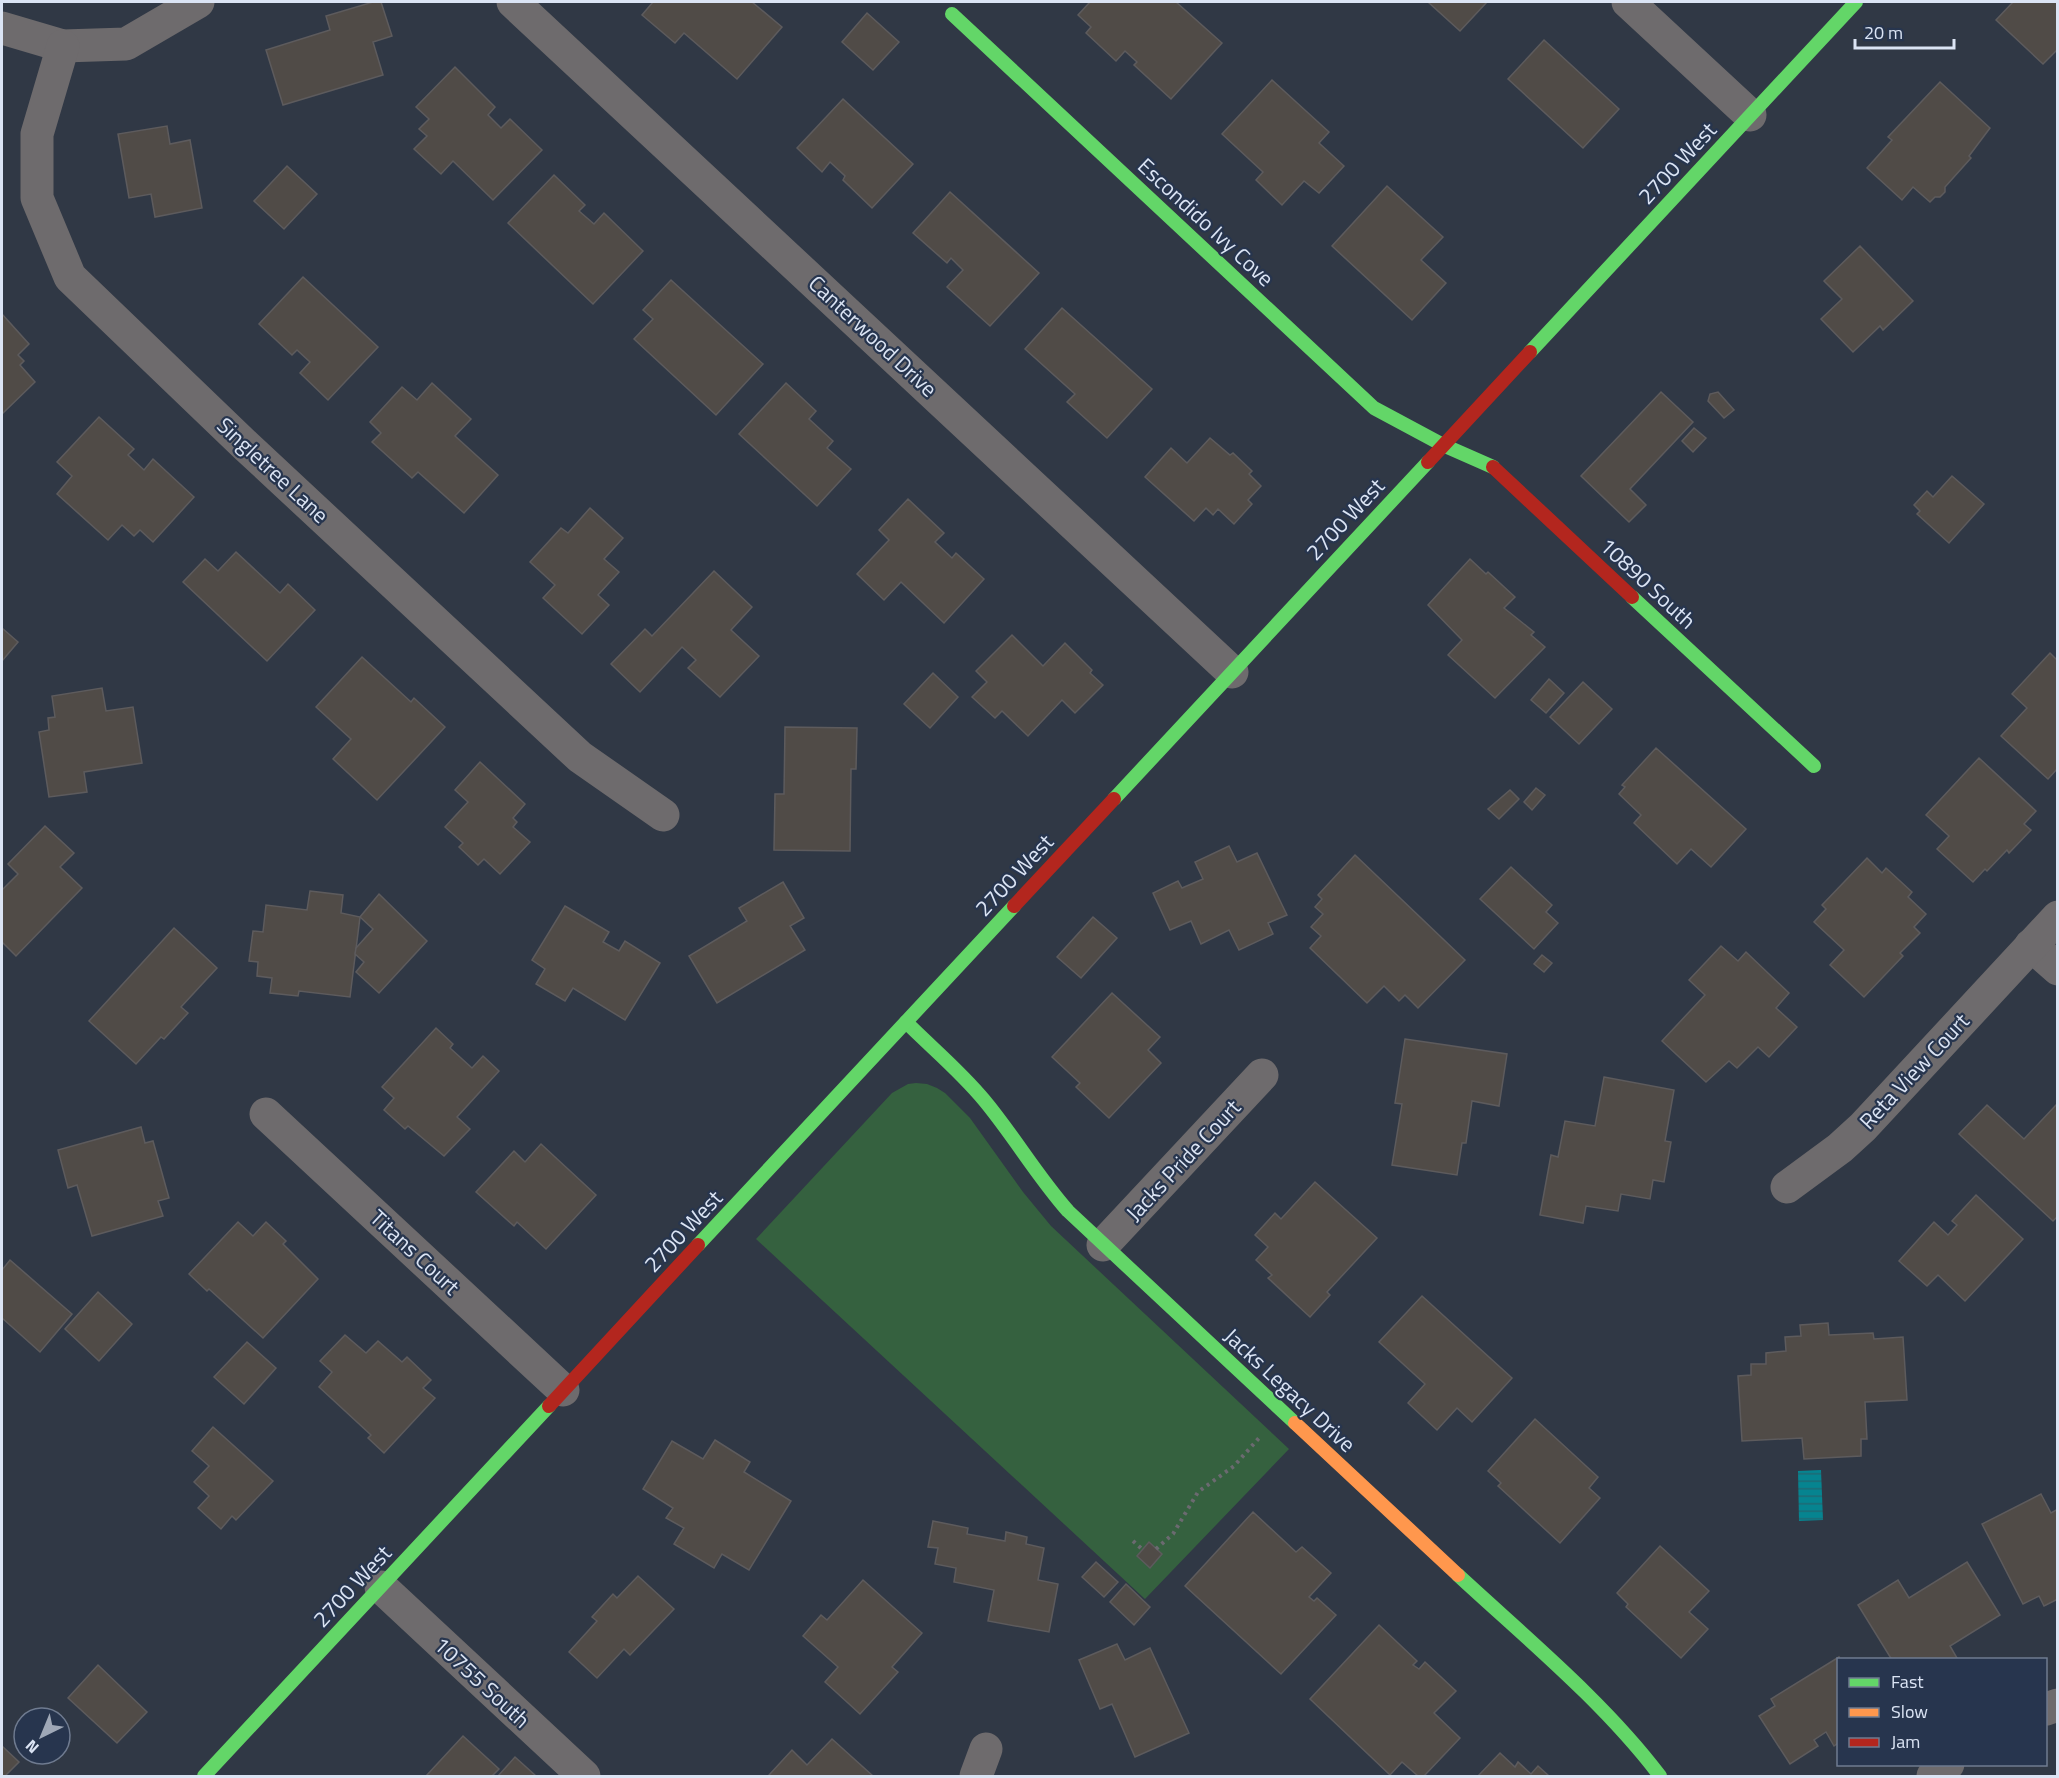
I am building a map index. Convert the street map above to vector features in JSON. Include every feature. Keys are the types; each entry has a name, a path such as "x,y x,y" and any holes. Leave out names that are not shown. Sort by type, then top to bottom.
{"main road":[{"name":"2700 West","path":"204,1776 1856,2"},
{"name":"Escondido Ivy Cove","path":"952,14 1374,408 1443,445"},
{"name":"10890 South","path":"1443,445 1493,467 1814,766"},
{"name":"Jacks Legacy Drive","path":"906,1022 980,1095 1040,1179 1061,1203 1103,1245 1610,1717 1660,1776"}],"street":[{"path":"2,28 63,46 126,44 198,2"},
{"name":"Canterwood Drive","path":"513,2 1232,672"},
{"path":"1628,2 1750,115"},
{"name":"Singletree Lane","path":"63,46 37,134 38,198 70,277 246,446 580,757 663,815"},
{"name":"Reta View Court","path":"1787,1187 1840,1148 1863,1127 2058,917"},
{"path":"2031,945 2058,969"},
{"name":"Jacks Pride Court","path":"1103,1245 1262,1075"},
{"name":"Titans Court","path":"266,1114 564,1390"},
{"name":"10755 South","path":"381,1587 584,1776"},
{"path":"1933,1776 1945,1766"}],"path":[{"path":"1156,1549 1173,1534 1198,1492 1234,1466 1259,1438"},
{"path":"1133,1541 1142,1549"}],"green space":[{"path":"908,1084 927,1084 945,1093 970,1118 1023,1192 1051,1226 1289,1449 1145,1599 756,1239 892,1093"}],"water":[{"path":"1821,1470 1823,1520 1799,1521 1798,1471"}],"building":[{"path":"373,2 381,2 392,36 373,42 383,75 283,105 266,50 330,30 326,16"},
{"path":"653,2 752,2 782,27 737,79 684,33 675,43 642,15"},
{"path":"1090,2 1176,2 1222,43 1171,99 1134,65 1137,62 1125,51 1116,61 1086,33 1091,27 1078,15"},
{"path":"1428,2 1487,2 1460,31"},
{"path":"2013,2 2058,2 2058,49 2043,64 1996,20"},
{"path":"867,13 899,42 873,70 842,42"},
{"path":"1544,40 1619,109 1583,148 1508,79"},
{"path":"455,67 495,107 488,115 501,128 510,119 542,150 493,200 453,161 441,174 414,149 427,136 419,129 429,119 416,107"},
{"path":"1272,80 1329,132 1319,143 1344,166 1319,193 1304,181 1282,205 1256,180 1263,172 1222,134"},
{"path":"1940,82 1990,128 1969,156 1971,158 1945,187 1945,192 1940,197 1935,197 1930,202 1913,187 1902,200 1867,168 1892,140 1888,137"},
{"path":"843,99 913,164 872,208 843,180 845,176 830,162 822,172 797,148"},
{"path":"167,126 170,144 190,140 202,208 155,217 151,194 129,198 118,134"},
{"path":"287,166 317,194 284,229 254,201"},
{"path":"554,175 585,205 579,211 594,224 604,213 643,251 593,304 508,223"},
{"path":"1387,186 1443,237 1421,260 1446,283 1412,320 1332,246"},
{"path":"950,192 1039,273 990,326 947,287 963,270 951,258 947,263 913,233"},
{"path":"1860,246 1913,301 1883,330 1880,326 1853,352 1821,319 1842,299 1824,281"},
{"path":"303,277 378,347 328,400 300,373 310,362 297,350 292,355 259,324"},
{"path":"671,280 763,364 716,415 634,339 653,319 643,310"},
{"path":"1062,308 1152,389 1107,438 1067,402 1075,394 1025,349"},
{"path":"2,314 29,344 18,355 24,361 20,365 35,382 2,414"},
{"path":"432,383 471,419 455,436 498,475 464,513 418,472 412,478 372,442 381,433 370,422 402,387 417,400"},
{"path":"786,383 816,411 809,419 833,441 827,448 851,469 817,506 739,434"},
{"path":"1661,392 1693,422 1630,489 1646,505 1629,522 1581,476"},
{"path":"1718,392 1734,410 1724,418 1708,401 1710,394"},
{"path":"99,417 134,449 128,455 144,470 153,459 194,497 153,542 140,530 134,536 122,525 108,540 57,494 72,476 57,462"},
{"path":"1694,428 1706,438 1693,452 1682,441"},
{"path":"1210,438 1230,455 1233,453 1252,471 1249,474 1261,486 1248,500 1252,504 1234,524 1218,509 1213,515 1206,508 1194,521 1145,477 1171,448 1187,463"},
{"path":"1952,476 1984,504 1949,543 1917,514 1920,511 1914,505 1927,491 1933,497"},
{"path":"908,499 944,533 935,542 952,558 956,553 984,579 944,623 901,582 884,600 857,574 889,540 879,530"},
{"path":"590,508 623,538 604,559 619,572 598,595 609,605 582,634 543,598 555,585 530,562 561,528 568,533"},
{"path":"236,552 280,593 288,584 315,610 267,661 183,582 205,559 218,571"},
{"path":"1470,559 1515,597 1504,608 1534,632 1531,635 1545,647 1495,698 1448,655 1462,640 1428,605"},
{"path":"714,571 752,607 731,630 759,656 720,697 688,668 696,660 682,647 640,692 611,664 645,629 652,636"},
{"path":"2,628 18,642 2,661"},
{"path":"1012,635 1043,666 1065,643 1092,670 1090,673 1103,685 1075,713 1062,700 1028,736 1002,711 995,718 972,697 987,682 976,671"},
{"path":"2050,653 2058,661 2058,768 2048,779 2001,736 2027,708 2012,694"},
{"path":"362,657 411,702 414,698 445,727 377,800 333,759 351,739 316,707"},
{"path":"933,673 958,697 930,728 904,704"},
{"path":"1549,679 1564,693 1546,713 1531,700"},
{"path":"1583,682 1612,709 1579,744 1550,717"},
{"path":"102,688 106,711 133,707 142,763 84,772 87,792 49,797 39,732 49,730 48,718 55,717 52,696"},
{"path":"785,727 857,728 856,769 851,769 850,851 774,850 775,794 784,794"},
{"path":"1656,748 1746,829 1711,867 1691,849 1677,864 1634,823 1641,815 1619,794 1625,787 1622,785"},
{"path":"1979,758 2036,811 2024,824 2031,830 2009,853 2007,850 1973,882 1937,849 1949,836 1926,815"},
{"path":"480,762 525,804 513,818 517,822 513,827 530,842 500,874 484,859 478,865 459,847 463,843 445,827 468,802 455,790"},
{"path":"1536,788 1545,795 1532,810 1524,802"},
{"path":"1510,790 1519,799 1499,819 1488,809"},
{"path":"45,826 74,853 60,867 82,888 16,956 2,942 2,888 18,874 8,864"},
{"path":"1229,846 1237,862 1257,853 1287,915 1268,923 1273,934 1239,950 1229,930 1201,944 1191,921 1170,930 1153,893 1178,881 1182,888 1203,879 1195,862"},
{"path":"1355,855 1465,960 1418,1008 1405,995 1399,1001 1384,986 1367,1003 1310,948 1321,936 1311,927 1323,914 1315,907 1322,899 1318,895"},
{"path":"1867,858 1882,873 1886,868 1912,892 1908,897 1926,914 1914,927 1920,933 1900,953 1903,956 1864,997 1830,965 1844,950 1814,922 1826,909 1822,905"},
{"path":"1511,867 1552,905 1546,912 1558,923 1534,949 1480,899"},
{"path":"783,882 804,918 790,926 805,950 717,1003 689,956 747,921 739,908"},
{"path":"310,891 343,895 341,913 360,917 350,997 299,991 298,996 270,993 272,978 257,976 258,962 249,961 253,931 263,932 266,905 307,910"},
{"path":"379,894 427,941 379,993 356,972 364,962 355,954 356,948 373,929 360,917"},
{"path":"565,906 609,932 603,942 619,951 625,941 660,963 625,1020 573,988 565,1001 536,984 545,969 532,960"},
{"path":"1093,917 1117,938 1081,978 1057,957"},
{"path":"174,928 217,968 181,1007 188,1013 136,1064 89,1021"},
{"path":"1721,946 1738,961 1746,952 1789,993 1776,1008 1797,1027 1769,1057 1758,1047 1737,1068 1729,1061 1706,1082 1662,1041 1705,995 1689,980"},
{"path":"1542,955 1552,963 1544,972 1534,964"},
{"path":"1112,993 1160,1037 1148,1050 1161,1063 1109,1118 1076,1087 1080,1083 1052,1057"},
{"path":"436,1028 453,1044 450,1048 472,1068 483,1056 499,1071 457,1117 470,1129 444,1156 408,1126 405,1129 384,1110 394,1098 382,1087"},
{"path":"1405,1039 1507,1054 1499,1106 1472,1101 1466,1143 1462,1143 1457,1175 1392,1165 1402,1104 1395,1103"},
{"path":"1604,1077 1674,1090 1665,1141 1671,1142 1664,1182 1653,1180 1650,1199 1621,1194 1618,1211 1586,1206 1583,1223 1540,1215 1551,1155 1558,1157 1565,1121 1595,1126"},
{"path":"2058,1103 2058,1216 2053,1221 1959,1134 1987,1105 2024,1139"},
{"path":"141,1127 145,1143 153,1141 169,1198 158,1201 163,1216 92,1236 77,1185 68,1188 58,1150"},
{"path":"541,1144 596,1195 546,1249 517,1222 514,1226 476,1192 514,1151 525,1162"},
{"path":"1315,1182 1377,1238 1327,1292 1330,1295 1310,1317 1268,1278 1272,1275 1256,1260 1268,1247 1255,1235 1275,1213 1281,1219"},
{"path":"1976,1195 2023,1239 1965,1301 1938,1275 1927,1286 1899,1261 1934,1222 1948,1235 1957,1225 1952,1221"},
{"path":"238,1222 253,1236 266,1222 286,1241 283,1244 318,1279 263,1338 189,1274"},
{"path":"10,1260 72,1314 40,1352 2,1318 2,1270"},
{"path":"98,1292 132,1324 99,1361 65,1329"},
{"path":"1422,1296 1512,1378 1472,1422 1457,1408 1437,1430 1408,1403 1425,1384 1379,1342"},
{"path":"1828,1323 1829,1335 1873,1333 1874,1339 1903,1337 1907,1400 1865,1402 1867,1439 1861,1439 1861,1456 1804,1459 1802,1438 1742,1441 1738,1376 1751,1375 1751,1364 1766,1364 1766,1353 1786,1351 1785,1337 1801,1336 1800,1325"},
{"path":"345,1335 366,1353 378,1341 402,1362 407,1357 431,1380 423,1388 435,1398 384,1453 368,1438 371,1435 319,1387 332,1372 320,1361"},
{"path":"247,1342 276,1368 244,1404 214,1377"},
{"path":"1535,1419 1598,1477 1589,1488 1600,1498 1560,1543 1498,1486 1501,1483 1488,1471"},
{"path":"213,1427 273,1481 236,1520 232,1516 221,1529 198,1508 209,1496 194,1482 209,1466 192,1451"},
{"path":"715,1440 750,1462 744,1472 791,1501 749,1570 722,1554 714,1568 674,1544 684,1528 666,1518 673,1508 643,1489 672,1441 703,1459"},
{"path":"2041,1494 2051,1513 2058,1509 2058,1599 2044,1606 2039,1596 2023,1604 1982,1524"},
{"path":"1253,1512 1296,1552 1302,1547 1331,1573 1309,1597 1314,1601 1317,1598 1336,1615 1281,1674 1185,1586"},
{"path":"933,1521 968,1528 967,1534 1005,1541 1006,1532 1027,1537 1026,1544 1044,1548 1038,1580 1058,1584 1049,1632 988,1621 994,1590 954,1582 956,1568 935,1564 938,1548 928,1547"},
{"path":"1149,1542 1162,1554 1150,1568 1137,1556"},
{"path":"1660,1546 1709,1591 1689,1612 1708,1629 1681,1658 1626,1607 1628,1604 1617,1593"},
{"path":"1096,1562 1118,1582 1104,1597 1082,1577"},
{"path":"1967,1562 2000,1615 1950,1646 1957,1658 1891,1658 1858,1605 1898,1580 1909,1598"},
{"path":"638,1576 674,1609 630,1655 624,1649 597,1678 569,1652 597,1621 592,1617 613,1594 617,1598"},
{"path":"863,1580 922,1633 892,1667 898,1672 860,1714 825,1682 838,1667 803,1636 821,1615 827,1620"},
{"path":"1126,1584 1150,1607 1134,1625 1110,1602"},
{"path":"1379,1625 1417,1661 1413,1665 1419,1669 1425,1662 1456,1691 1434,1713 1460,1738 1424,1776 1418,1776 1402,1762 1390,1775 1310,1699"},
{"path":"1117,1644 1125,1660 1150,1648 1189,1733 1135,1757 1112,1704 1100,1709 1079,1660"},
{"path":"1837,1658 1837,1744 1834,1746 1826,1732 1814,1740 1818,1746 1790,1764 1759,1716 1775,1706 1771,1699"},
{"path":"98,1665 147,1712 117,1743 68,1698"},
{"path":"463,1736 499,1769 492,1776 426,1776"},
{"path":"832,1739 873,1776 769,1775 792,1750 807,1765"},
{"path":"2,1746 12,1755 12,1766 15,1766 5,1776 2,1776"},
{"path":"1500,1753 1515,1767 1518,1762 1531,1774 1538,1766 1549,1776 1478,1776"},
{"path":"515,1757 536,1776 498,1776"}],"traffic: fast":[{"path":"1530,352 1856,2"},
{"path":"952,14 1374,408 1443,445 1493,467"},
{"path":"1114,799 1428,462"},
{"path":"1632,597 1814,766"},
{"path":"698,1245 1014,906"},
{"path":"906,1022 984,1100 1068,1211 1295,1423"},
{"path":"204,1776 549,1406"},
{"path":"1458,1575 1589,1696 1660,1776"}],"traffic: slow":[{"path":"1295,1423 1458,1575"}],"traffic: jam":[{"path":"1428,462 1530,352"},
{"path":"1493,467 1632,597"},
{"path":"1014,906 1114,799"},
{"path":"549,1406 698,1245"}]}
